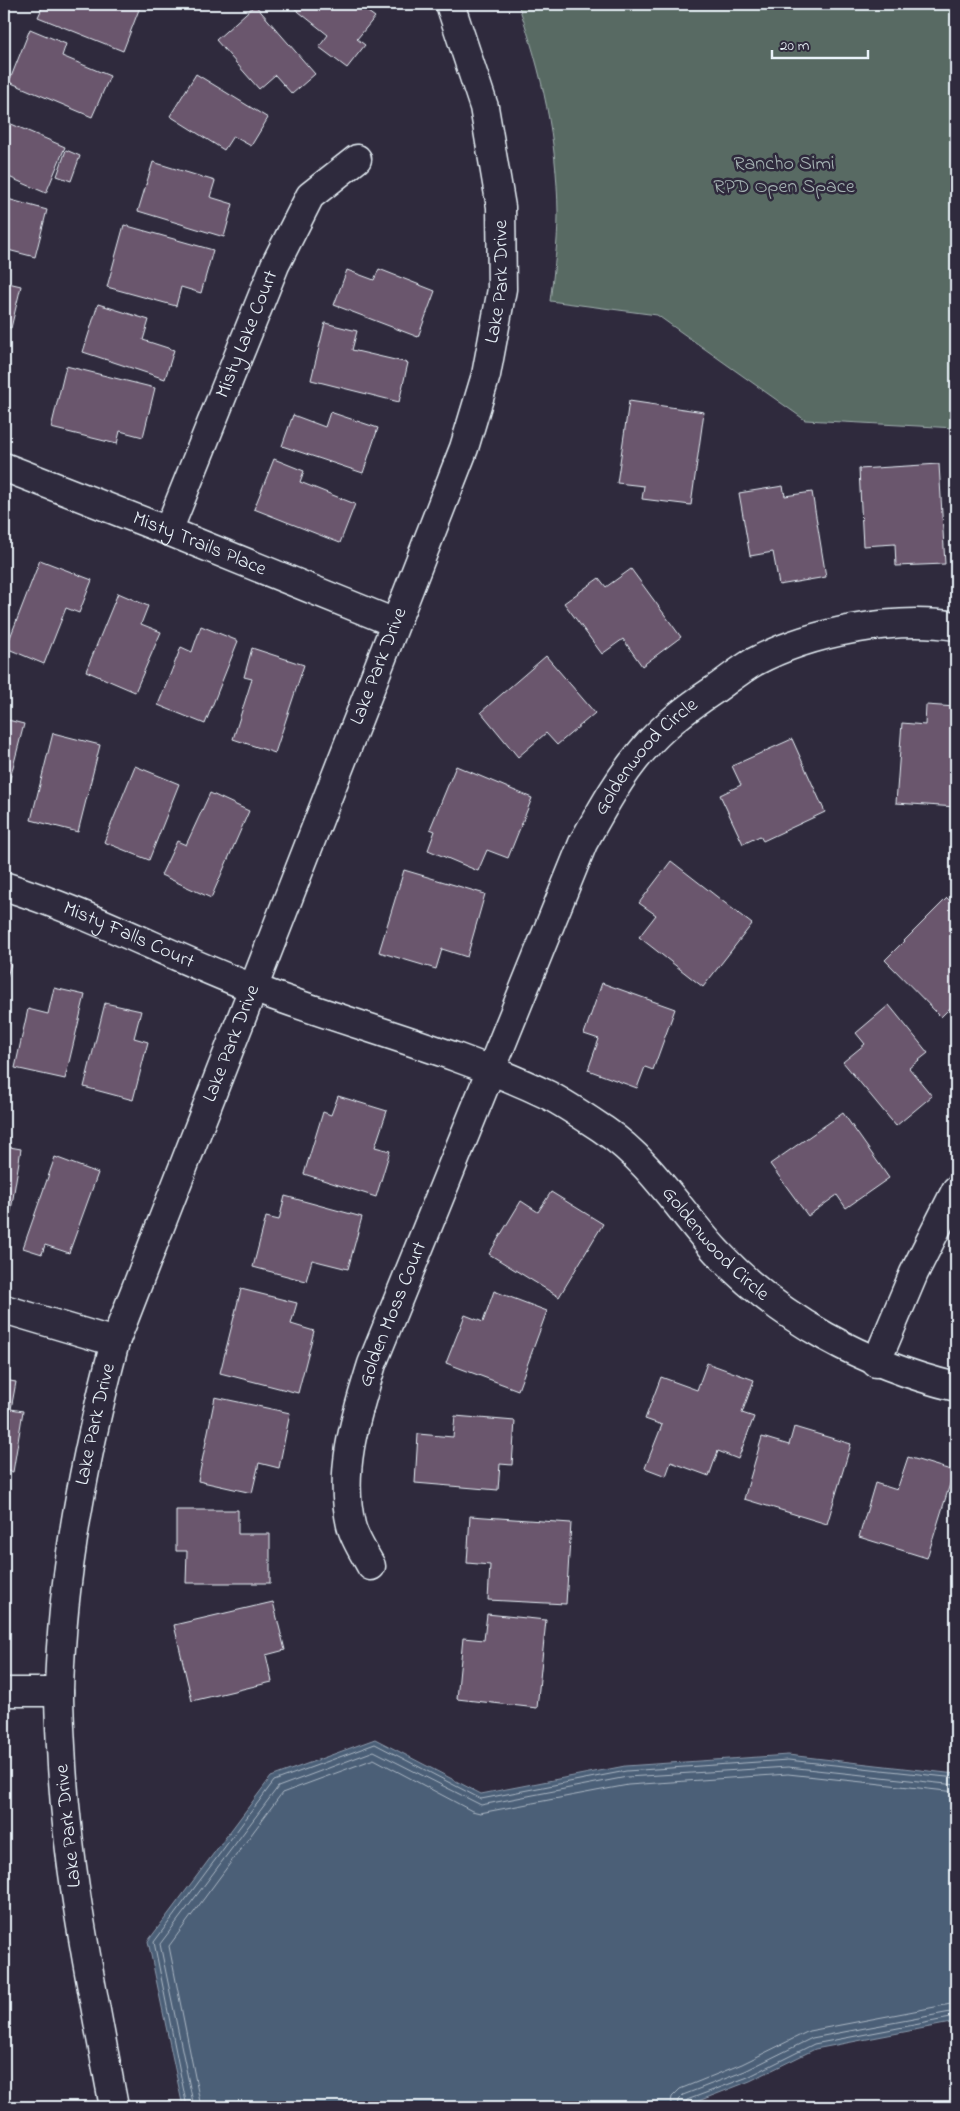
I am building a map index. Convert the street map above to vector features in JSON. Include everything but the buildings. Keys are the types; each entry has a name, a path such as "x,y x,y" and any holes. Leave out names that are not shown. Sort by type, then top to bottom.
{"street":[{"name":"Lake Park Drive","path":"114,2107 78,1918 63,1798 59,1692 66,1591 77,1507 94,1422 115,1342 464,448 486,375 502,289 500,207 484,107 450,4"},
{"name":"Misty Lake Court","path":"168,531 275,265 310,196 357,159"},
{"name":"Misty Trails Place","path":"4,467 395,623"},
{"name":"Goldenwood Circle","path":"491,1071 584,843 612,790 642,751 678,714 754,662 795,645 849,630 896,624 956,626"},
{"name":"Misty Falls Court","path":"4,886 45,899 252,988"},
{"name":"Goldenwood Circle","path":"252,988 491,1071 550,1096 607,1132 653,1173 716,1250 758,1291 808,1328 876,1363 956,1387"},
{"name":"Golden Moss Court","path":"370,1566 351,1526 346,1474 355,1420 372,1364 491,1071"},
{"path":"876,1363 914,1274 956,1190"},
{"path":"4,1309 115,1342"},
{"path":"4,1692 59,1692"}],"green space":[{"name":"Rancho Simi RPD Open Space","path":"518,4 956,4 956,428 805,420 657,315 550,301 558,224 555,159 541,81"}],"water":[{"path":"375,1739 481,1794 625,1766 788,1755 956,1774 956,2022 815,2049 750,2081 683,2107 183,2107 148,1941 271,1777"}]}
